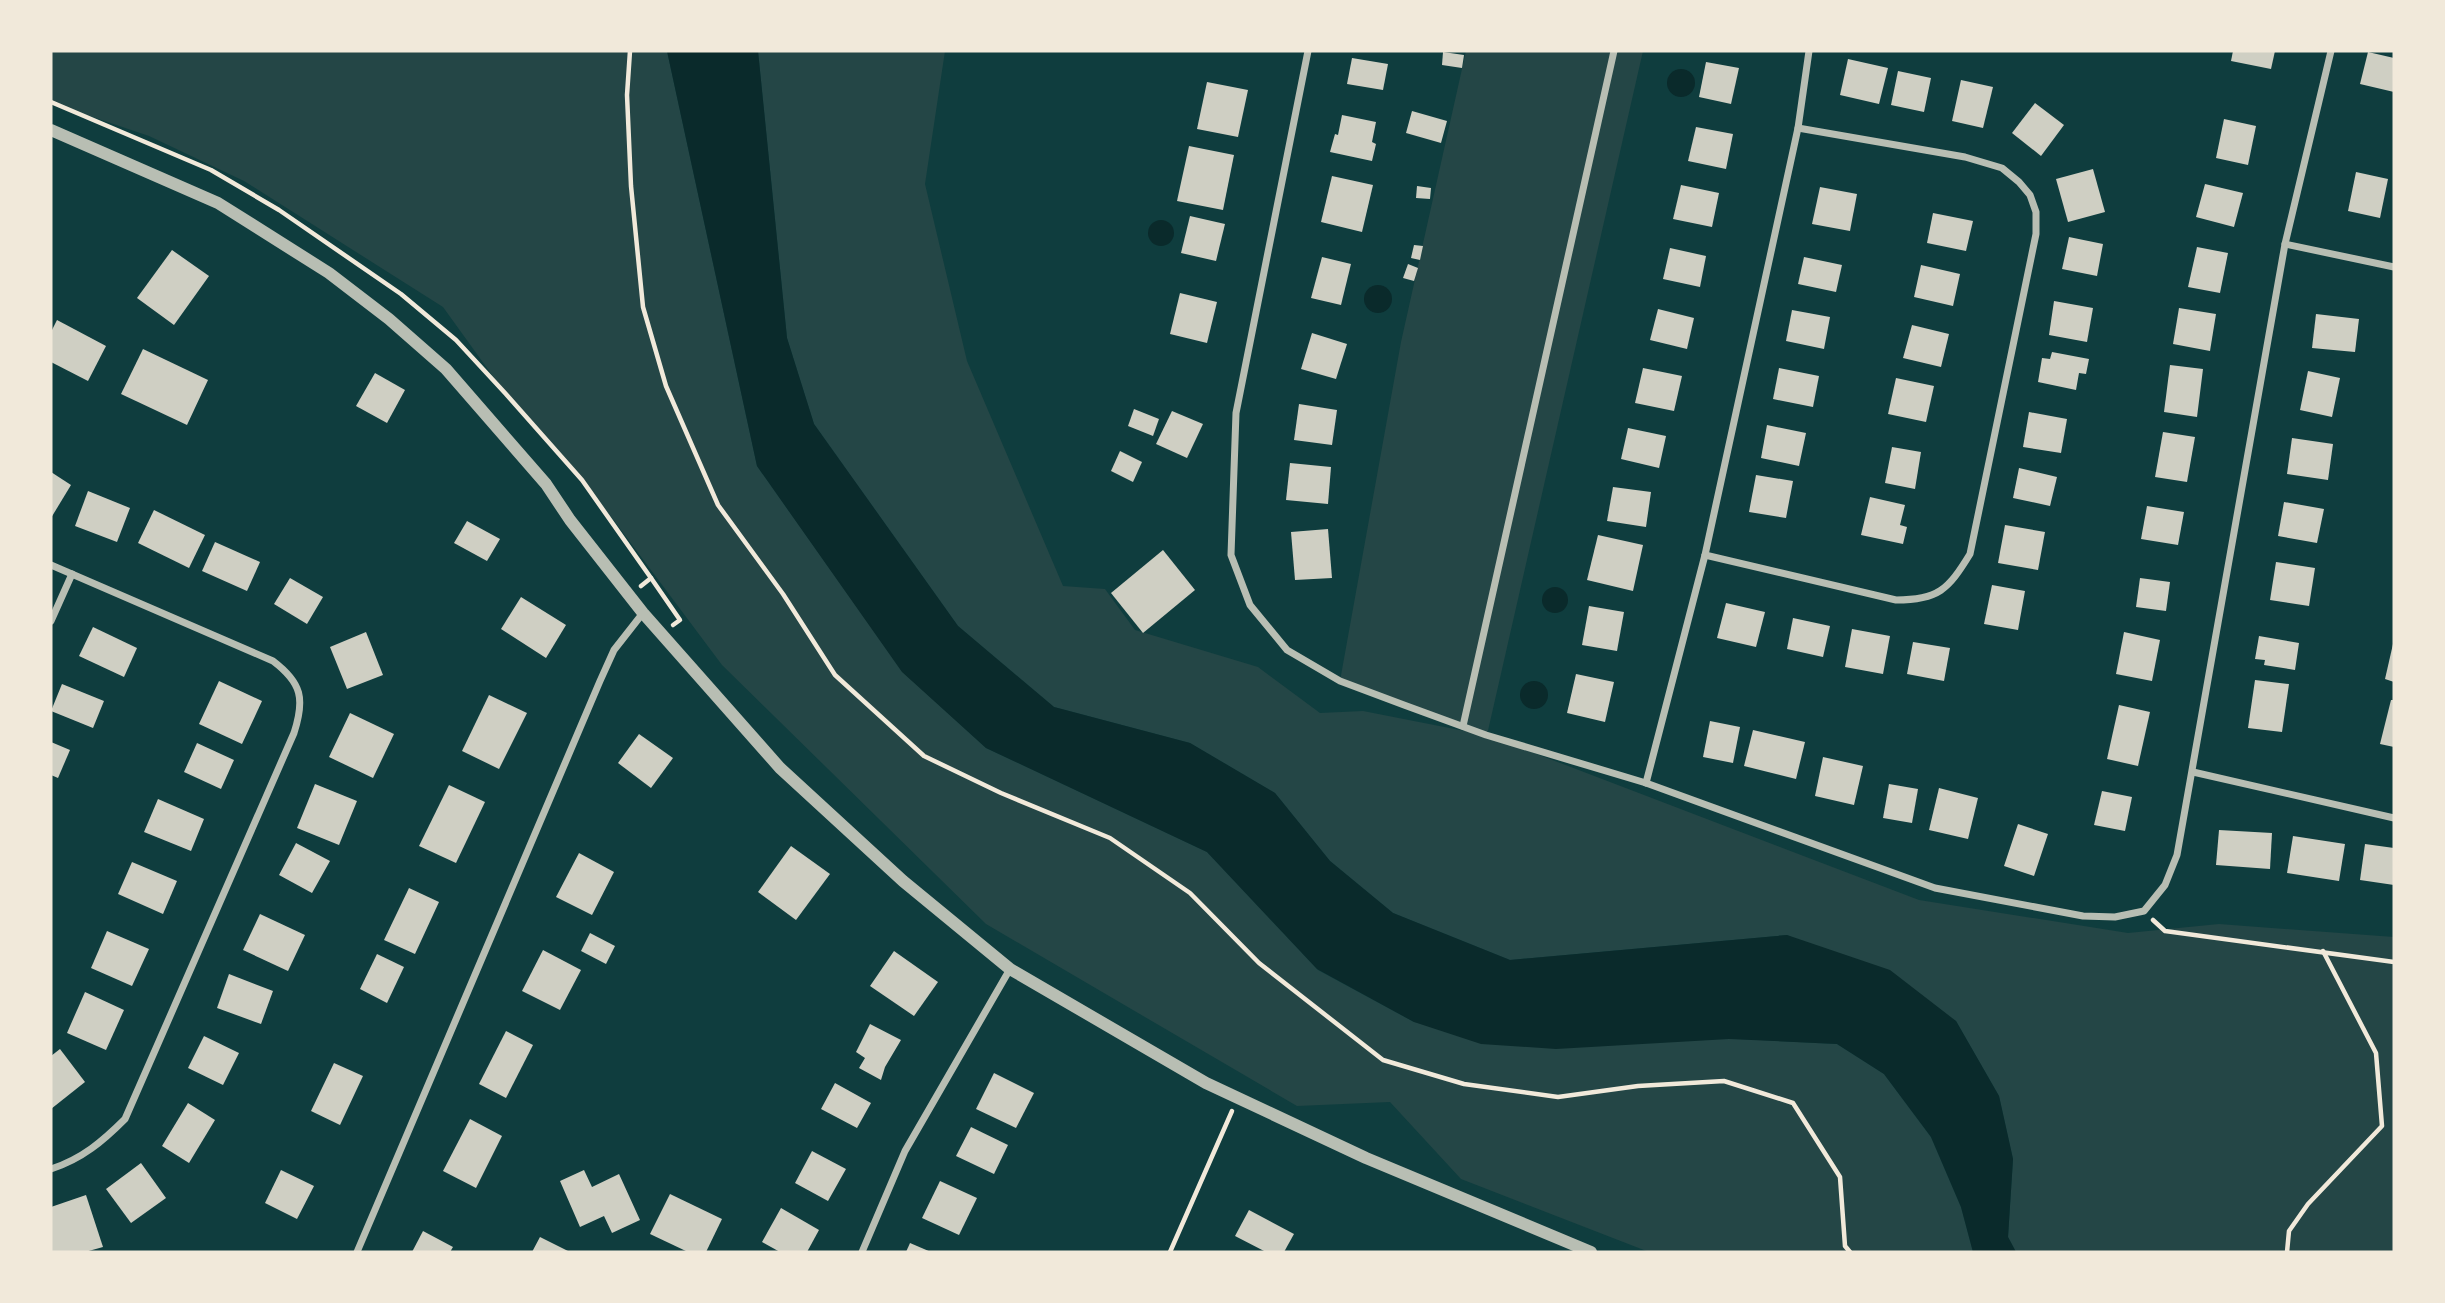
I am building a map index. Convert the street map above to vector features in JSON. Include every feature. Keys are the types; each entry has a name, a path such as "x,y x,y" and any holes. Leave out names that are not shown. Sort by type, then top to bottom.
{"street":[{"path":"1308,51 1236,413 1231,555 1251,605 1287,650 1339,681 1463,726 1646,783 1935,888 2083,916 2115,917 2144,911 2165,885 2177,855 2285,244 2331,51"},
{"path":"1463,726 1614,51"},
{"path":"1646,783 1705,555 1798,128 1809,51"},
{"path":"1705,555 1896,600 1921,600 1942,592 1957,576 1970,554 2035,234 2036,212 2030,195 2002,169 1965,157 1798,128"},
{"path":"51,130 218,203 329,272 389,319 446,369 497,426 546,484 570,520 643,613 780,768 903,881 1010,969 1206,1083 1366,1158 1591,1252"},
{"path":"2285,244 2394,267"},
{"path":"51,565 273,661 289,673 298,690 301,711 294,733 125,1119 99,1145 69,1163 51,1169"},
{"path":"51,621 72,574"},
{"path":"357,1252 600,681 614,650 643,613"},
{"path":"2193,772 2394,818"},
{"path":"862,1252 905,1151 1010,969"}],"path":[{"path":"630,51 627,95 631,186 643,307 666,386 718,505 783,594 835,675 924,756 1001,793 1110,838 1190,893 1259,963 1384,1060 1464,1084 1558,1097 1638,1086 1724,1082 1793,1103 1840,1177 1845,1246 1850,1252"},
{"path":"651,578 680,620 674,624"},
{"path":"2144,911 2165,931 2394,962"},
{"path":"2287,1252 2290,1231 2308,1204 2382,1126 2376,1053 2323,951"},
{"path":"1171,1252 1239,1098"}],"shaded area":[{"path":"51,51 667,51 757,466 903,672 986,748 1207,852 1318,970 1414,1022 1837,1044 1884,1074 1931,1137 1961,1207 1973,1252 1649,1252 1461,1179 1390,1102 1297,1106 986,924 722,665 612,518 505,393 443,307 244,181 149,136 51,103"},
{"path":"667,51 758,51 787,338 814,424 958,626 1054,707 1190,743 1275,793 1330,861 1393,913 1510,960 1787,935 1890,970 1956,1021 1999,1096 2013,1159 2008,1237 2016,1252 1973,1252 1961,1207 1931,1137 1884,1074 1837,1044 1729,1039 1556,1049 1481,1044 1414,1022 1317,969 1207,852 986,748 902,672 757,466"},
{"path":"758,51 945,51 925,184 967,361 1063,586 1105,589 1135,630 1258,667 1320,713 1363,711 1480,734 1340,681 1401,342 1466,51 1643,51 1487,735 1919,900 2128,933 2219,924 2394,937 2394,1252 2016,1252 2008,1237 2013,1159 1999,1096 1956,1021 1787,935 1510,960 1393,913 1330,861 1275,793 1190,743 1054,707 958,626 814,424 787,338"},
{"path":"1681,69 1691,73 1695,83 1691,93 1681,97 1671,93 1667,83 1671,73"},
{"path":"1161,220 1170,224 1174,233 1170,242 1161,246 1152,242 1148,233 1152,224"},
{"path":"1378,285 1388,289 1392,299 1388,309 1378,313 1368,309 1364,299 1368,289"},
{"path":"1555,587 1565,590 1568,600 1565,610 1555,613 1545,610 1542,600 1545,590"},
{"path":"1534,681 1544,685 1548,695 1544,705 1534,709 1524,705 1520,695 1524,685"}],"building":[{"path":"2233,51 2275,51 2271,69 2231,61"},
{"path":"1443,52 1464,55 1462,68 1442,65"},
{"path":"2368,52 2394,58 2394,92 2360,84"},
{"path":"1352,58 1388,64 1383,90 1347,84"},
{"path":"1848,59 1888,68 1879,104 1840,95"},
{"path":"1706,62 1739,68 1731,104 1699,97"},
{"path":"1898,71 1931,78 1924,112 1891,105"},
{"path":"1961,80 1993,87 1983,128 1952,121"},
{"path":"1207,82 1248,90 1238,137 1197,129"},
{"path":"2035,103 2064,125 2041,156 2012,133"},
{"path":"1412,111 1447,121 1441,143 1406,133"},
{"path":"1342,115 1376,122 1372,142 1376,144 1372,161 1330,152 1335,134 1338,135"},
{"path":"2224,119 2256,126 2248,165 2216,158"},
{"path":"1696,127 1733,134 1726,169 1688,161"},
{"path":"1189,146 1234,155 1223,210 1177,201"},
{"path":"2093,169 2105,212 2068,222 2056,179"},
{"path":"2356,172 2388,179 2380,218 2348,211"},
{"path":"1332,176 1373,185 1362,232 1321,222"},
{"path":"2205,184 2243,193 2234,227 2196,217"},
{"path":"1681,185 1719,193 1712,227 1673,219"},
{"path":"1417,186 1431,188 1430,199 1416,198"},
{"path":"1820,187 1857,194 1850,231 1812,224"},
{"path":"1933,213 1973,221 1966,251 1927,243"},
{"path":"1190,216 1225,224 1216,261 1181,253"},
{"path":"2069,237 2103,244 2097,276 2062,269"},
{"path":"1414,245 1423,246 1420,260 1411,258"},
{"path":"2197,247 2228,253 2220,293 2188,287"},
{"path":"1670,248 1706,256 1700,287 1663,279"},
{"path":"172,250 209,276 174,325 137,298"},
{"path":"1322,257 1351,264 1341,305 1311,298"},
{"path":"1804,257 1842,265 1836,292 1798,284"},
{"path":"1408,264 1418,268 1414,281 1403,278"},
{"path":"1921,265 1960,274 1953,306 1914,297"},
{"path":"1180,293 1217,302 1207,343 1170,334"},
{"path":"2054,301 2093,308 2087,342 2049,335"},
{"path":"2179,308 2216,314 2210,351 2173,344"},
{"path":"1658,309 1694,318 1687,349 1650,340"},
{"path":"1792,310 1830,317 1824,349 1786,341"},
{"path":"2316,314 2359,319 2355,352 2312,348"},
{"path":"57,320 106,346 88,381 51,362 51,332"},
{"path":"1912,325 1949,334 1941,367 1903,358"},
{"path":"1312,333 1347,344 1336,379 1301,369"},
{"path":"143,349 208,380 187,425 121,394"},
{"path":"2052,352 2089,359 2086,374 2079,373 2076,390 2038,382 2042,358 2050,359"},
{"path":"2170,365 2203,369 2197,417 2164,412"},
{"path":"1643,368 1682,376 1674,411 1635,403"},
{"path":"1779,368 1819,376 1813,407 1773,399"},
{"path":"2308,371 2340,378 2332,417 2300,410"},
{"path":"375,373 405,390 387,423 356,406"},
{"path":"1896,378 1934,386 1926,422 1888,414"},
{"path":"1299,404 1337,410 1332,445 1294,440"},
{"path":"1134,409 1159,419 1153,436 1128,426"},
{"path":"1172,411 1203,424 1187,458 1156,444"},
{"path":"2029,412 2067,419 2061,453 2023,447"},
{"path":"1767,425 1806,433 1799,466 1761,458"},
{"path":"1628,428 1666,436 1659,468 1621,459"},
{"path":"2163,432 2195,437 2187,482 2155,477"},
{"path":"2292,438 2333,444 2328,480 2287,474"},
{"path":"1892,447 1921,452 1915,489 1885,483"},
{"path":"1120,451 1142,462 1133,482 1111,471"},
{"path":"1290,463 1331,467 1328,504 1286,500"},
{"path":"2019,468 2057,477 2050,506 2013,498"},
{"path":"51,472 71,485 51,518"},
{"path":"1756,475 1793,481 1786,518 1749,512"},
{"path":"1613,487 1651,492 1646,527 1607,521"},
{"path":"88,491 130,508 117,542 75,526"},
{"path":"1870,497 1905,505 1900,525 1907,527 1903,544 1861,535"},
{"path":"2284,502 2324,509 2317,543 2278,536"},
{"path":"2147,506 2184,512 2178,545 2141,539"},
{"path":"154,510 205,535 189,568 138,543"},
{"path":"467,521 500,539 487,561 454,543"},
{"path":"2005,525 2045,532 2038,570 1998,563"},
{"path":"1328,529 1332,578 1295,580 1291,532"},
{"path":"1598,535 1643,545 1633,591 1587,580"},
{"path":"215,542 260,562 247,591 202,571"},
{"path":"1163,550 1195,590 1143,633 1111,593"},
{"path":"2276,562 2315,568 2309,606 2270,600"},
{"path":"290,578 323,597 307,624 274,604"},
{"path":"2140,578 2170,582 2166,611 2136,607"},
{"path":"1992,585 2025,591 2018,630 1984,624"},
{"path":"521,597 566,625 546,658 501,629"},
{"path":"1726,603 1765,612 1756,647 1717,638"},
{"path":"1589,606 1624,612 1617,651 1582,645"},
{"path":"1793,618 1830,626 1823,657 1787,649"},
{"path":"93,627 137,648 124,677 79,656"},
{"path":"1852,629 1890,636 1883,674 1845,667"},
{"path":"366,632 383,675 347,689 330,647"},
{"path":"2124,632 2160,640 2152,681 2116,674"},
{"path":"2259,636 2299,643 2295,670 2264,665 2265,660 2255,659"},
{"path":"1913,642 1950,648 1944,681 1907,674"},
{"path":"2394,645 2394,682 2385,679"},
{"path":"1576,674 1614,682 1605,722 1567,713"},
{"path":"2255,680 2289,684 2282,732 2248,728"},
{"path":"219,681 262,701 242,744 199,724"},
{"path":"62,684 104,701 93,728 51,711"},
{"path":"489,695 527,713 499,769 462,751"},
{"path":"2391,700 2394,700 2394,747 2380,744"},
{"path":"2119,705 2150,712 2138,766 2107,759"},
{"path":"350,713 394,734 373,778 329,757"},
{"path":"1710,721 1740,727 1733,763 1703,757"},
{"path":"1753,730 1805,742 1796,779 1744,766"},
{"path":"639,734 673,758 651,788 618,763"},
{"path":"51,742 70,750 58,778 51,775"},
{"path":"197,743 234,760 221,789 184,772"},
{"path":"1823,757 1863,766 1854,805 1815,796"},
{"path":"315,784 357,801 339,845 297,828"},
{"path":"1889,784 1918,789 1912,823 1883,818"},
{"path":"449,785 485,802 456,863 419,846"},
{"path":"1939,788 1978,798 1968,839 1929,830"},
{"path":"2102,791 2132,797 2125,831 2094,825"},
{"path":"158,799 204,819 191,851 144,832"},
{"path":"2018,824 2048,834 2034,876 2004,866"},
{"path":"2219,830 2272,833 2270,869 2216,865"},
{"path":"2293,836 2345,844 2339,881 2287,873"},
{"path":"296,843 330,861 312,893 279,875"},
{"path":"2365,844 2394,848 2394,885 2360,880"},
{"path":"791,846 830,874 796,920 758,892"},
{"path":"579,853 614,872 592,915 556,897"},
{"path":"132,862 177,881 163,914 118,894"},
{"path":"409,888 439,902 415,954 384,940"},
{"path":"260,914 305,935 288,971 243,950"},
{"path":"107,931 149,949 132,986 91,968"},
{"path":"590,933 615,946 606,964 581,951"},
{"path":"543,950 581,970 560,1010 522,991"},
{"path":"894,951 938,982 914,1016 870,986"},
{"path":"377,954 404,967 387,1003 360,989"},
{"path":"229,974 273,991 261,1024 217,1008"},
{"path":"85,992 124,1010 106,1050 67,1033"},
{"path":"870,1024 901,1040 885,1067 881,1080 859,1068 865,1058 856,1052"},
{"path":"506,1031 533,1045 506,1098 479,1084"},
{"path":"204,1036 239,1053 223,1085 188,1068"},
{"path":"60,1049 85,1082 51,1109 51,1056"},
{"path":"334,1063 363,1076 340,1125 311,1111"},
{"path":"994,1073 1034,1093 1016,1128 976,1109"},
{"path":"835,1083 871,1103 857,1128 821,1109"},
{"path":"188,1103 215,1120 189,1163 162,1146"},
{"path":"470,1119 502,1136 476,1188 443,1171"},
{"path":"971,1127 1008,1145 994,1174 956,1156"},
{"path":"812,1151 846,1169 828,1201 795,1183"},
{"path":"141,1163 166,1198 131,1223 106,1189"},
{"path":"281,1170 314,1186 297,1219 265,1203"},
{"path":"584,1170 592,1187 619,1174 640,1220 612,1233 604,1216 580,1227 560,1181"},
{"path":"940,1181 977,1198 959,1235 922,1218"},
{"path":"670,1194 722,1219 706,1252 688,1252 650,1234"},
{"path":"86,1195 103,1247 85,1252 51,1252 51,1207"},
{"path":"781,1208 819,1230 807,1252 780,1252 762,1242"},
{"path":"1249,1210 1294,1234 1284,1252 1266,1252 1235,1236"},
{"path":"423,1231 453,1247 450,1252 412,1252"},
{"path":"540,1237 570,1252 532,1252"},
{"path":"910,1243 931,1252 906,1252"}]}
